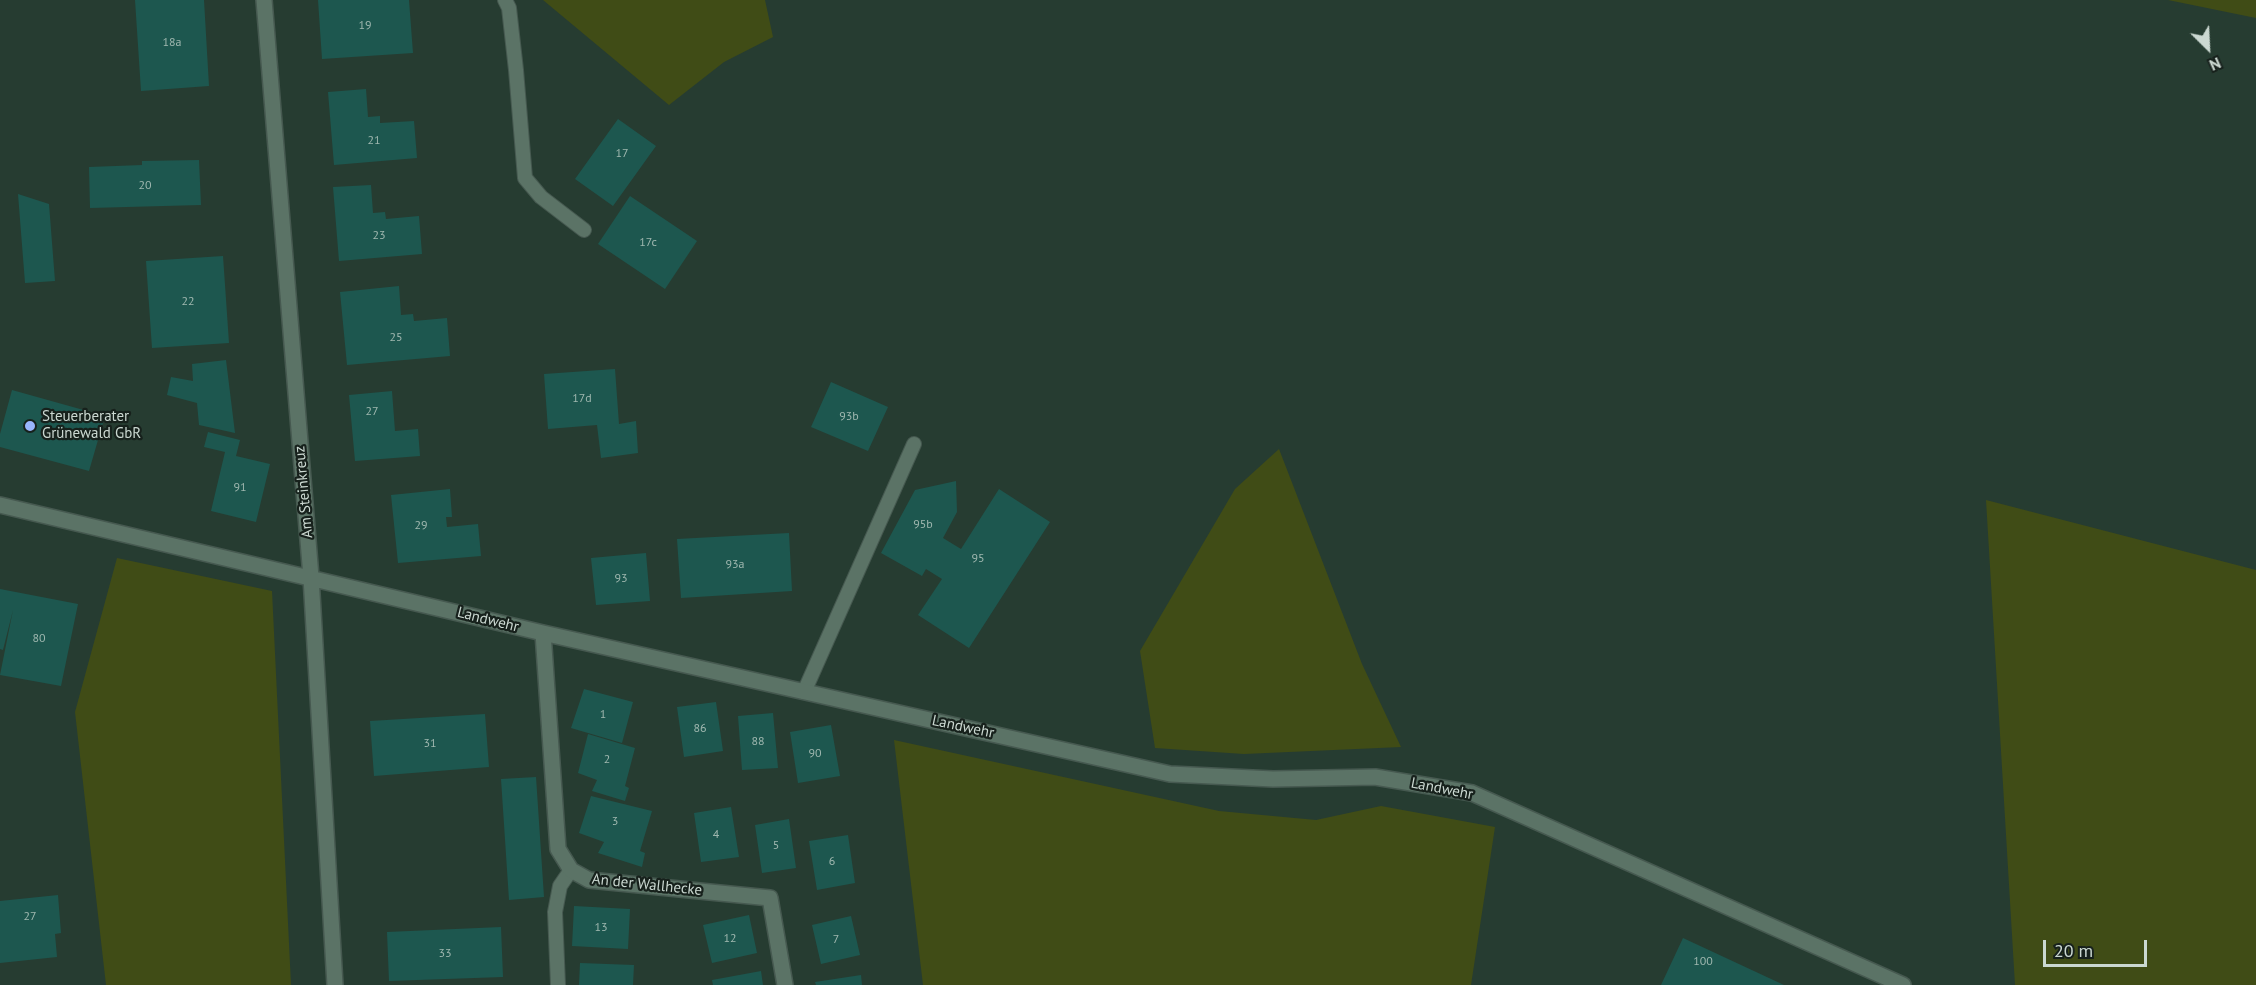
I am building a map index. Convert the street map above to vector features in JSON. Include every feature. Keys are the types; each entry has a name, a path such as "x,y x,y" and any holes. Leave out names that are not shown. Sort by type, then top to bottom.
{"street":[{"name":"Am Steinkreuz","path":"264,0 311,577 335,985"},
{"name":"Landwehr","path":"0,505 543,633 1170,774 1273,779 1375,777 1472,793 1902,985"},
{"name":"An der Wallhecke","path":"543,633 558,849 571,870 589,880 770,898 785,985"}],"lane":[{"path":"505,0 509,8 514,50 525,178 541,197 584,230"},
{"path":"804,692 914,444"},
{"path":"558,985 555,912 560,886 571,870"}],"green space":[{"path":"543,0 765,0 773,37 724,62 669,105"},
{"path":"2168,0 2256,0 2256,18"},
{"path":"1279,449 1362,664 1401,747 1244,754 1155,748 1140,651 1235,489"},
{"path":"1986,500 2256,570 2256,985 2015,985"},
{"path":"117,558 272,591 291,985 106,985 75,712"},
{"path":"894,740 1219,811 1316,820 1381,806 1495,827 1471,985 923,985"}],"building":[{"path":"135,0 204,0 209,86 141,91"},
{"path":"318,0 409,0 413,53 322,59"},
{"path":"366,89 368,117 380,116 380,123 414,121 417,158 334,165 328,92"},
{"path":"618,119 656,146 613,206 575,179"},
{"path":"199,160 201,205 90,208 89,167 142,165 142,161"},
{"path":"371,185 373,213 385,212 386,219 419,216 422,254 339,261 333,187"},
{"path":"18,194 49,204 55,281 25,283"},
{"path":"630,196 697,241 665,289 598,244"},
{"path":"223,256 229,343 152,348 146,261"},
{"path":"399,286 401,315 413,314 414,321 447,318 450,356 347,365 340,292"},
{"path":"226,360 235,433 199,425 197,403 167,395 171,377 193,381 192,364"},
{"path":"615,369 619,424 636,421 638,453 601,458 597,425 548,429 544,374"},
{"path":"831,382 888,407 868,451 811,427"},
{"path":"12,390 105,416 89,471 0,447 0,434"},
{"path":"392,391 395,431 418,429 420,456 355,461 349,395"},
{"path":"208,432 240,440 236,456 270,464 256,522 211,511 225,452 204,447"},
{"path":"956,481 957,512 943,538 961,549 999,489 1050,522 969,648 918,615 942,579 926,569 922,576 881,553 915,490"},
{"path":"450,489 452,517 446,517 447,527 478,524 481,556 398,563 391,495"},
{"path":"789,533 792,591 681,598 677,539"},
{"path":"646,553 650,601 596,605 591,558"},
{"path":"0,589 78,604 61,686 0,675 13,610 3,650 0,649"},
{"path":"584,689 633,702 622,743 571,728"},
{"path":"716,702 723,751 684,757 677,707"},
{"path":"773,713 778,768 742,770 738,716"},
{"path":"485,714 489,767 374,776 370,721"},
{"path":"831,725 840,776 798,783 790,732"},
{"path":"588,734 635,748 625,786 629,788 625,801 592,791 597,780 578,773"},
{"path":"536,777 544,897 509,900 501,779"},
{"path":"591,796 652,811 640,851 645,853 642,867 598,853 604,842 579,833"},
{"path":"731,807 739,857 701,862 694,813"},
{"path":"789,819 796,868 762,873 755,825"},
{"path":"848,835 855,883 817,890 809,841"},
{"path":"58,895 61,933 55,934 57,957 0,963 0,901"},
{"path":"574,906 630,909 628,949 572,946"},
{"path":"749,915 757,953 712,963 703,925"},
{"path":"851,916 860,955 821,964 812,925"},
{"path":"501,927 503,977 389,981 387,932"},
{"path":"1683,938 1784,985 1661,985"},
{"path":"580,963 634,965 633,985 579,985"},
{"path":"761,971 763,985 713,985 712,980"},
{"path":"861,975 862,985 816,985 815,982"}],"place":[{"name":"Steuerberater Grünewald GbR","path":"30,426"}]}
